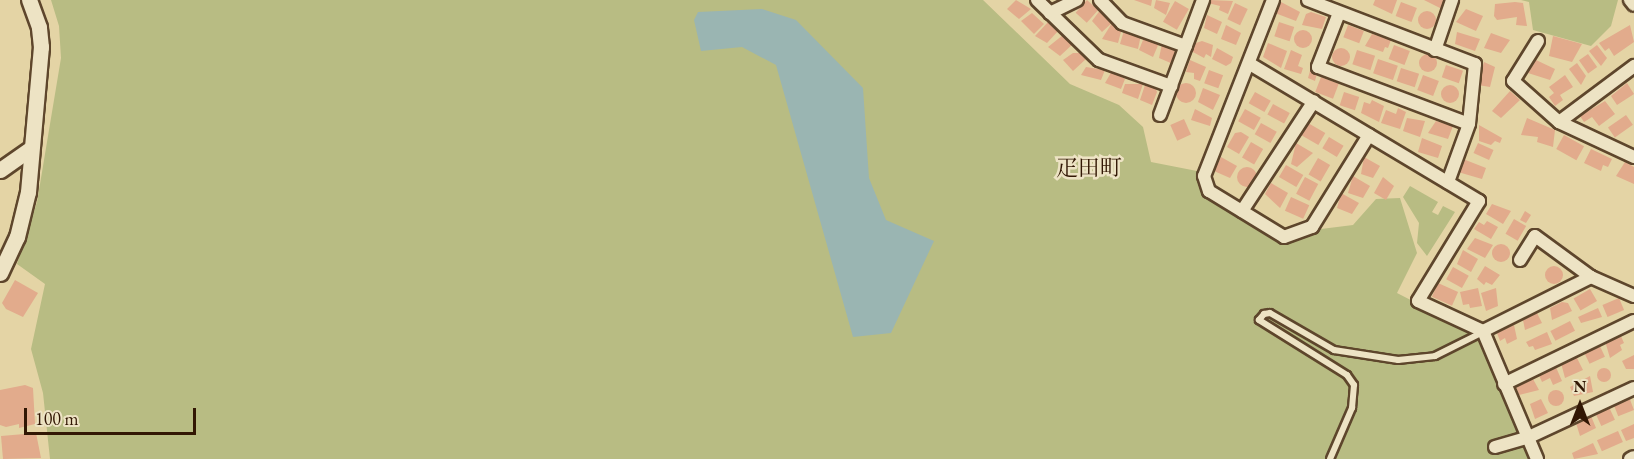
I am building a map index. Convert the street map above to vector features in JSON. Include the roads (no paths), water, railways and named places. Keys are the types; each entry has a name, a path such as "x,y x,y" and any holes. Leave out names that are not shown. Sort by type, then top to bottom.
{"street":[{"path":"0,273 17,237 28,192 41,47 39,27 29,0"},
{"path":"1037,0 1099,60 1171,86"},
{"path":"1050,13 1077,0"},
{"path":"1100,0 1122,23 1186,46"},
{"path":"1160,115 1203,0"},
{"path":"1273,0 1250,64 1204,176 1209,191 1284,237 1312,227 1369,135"},
{"path":"1308,0 1475,64 1469,124 1448,182"},
{"path":"1435,50 1452,0"},
{"path":"1630,0 1634,5"},
{"path":"1339,13 1318,67 1469,124"},
{"path":"1538,41 1513,81 1559,122 1632,154"},
{"path":"1250,64 1479,201 1418,301 1483,331 1537,459"},
{"path":"1559,122 1634,66"},
{"path":"1242,211 1314,101"},
{"path":"28,192 22,179 1,169 31,148"},
{"path":"1520,260 1535,236 1591,277 1634,296"},
{"path":"1483,331 1591,277"},
{"path":"1504,384 1634,321"},
{"path":"1495,447 1529,437 1634,388"}],"lane":[{"path":"1330,459 1352,408 1354,385 1347,375 1259,320 1264,314 1270,312 1334,350 1398,360 1435,356 1483,331"}],"water":[{"path":"762,9 796,20 863,88 869,178 886,220 934,241 891,333 853,337 776,65 742,47 701,51 694,20 698,12"}],"district":[{"name":"疋田町","path":"1089,168"}]}
